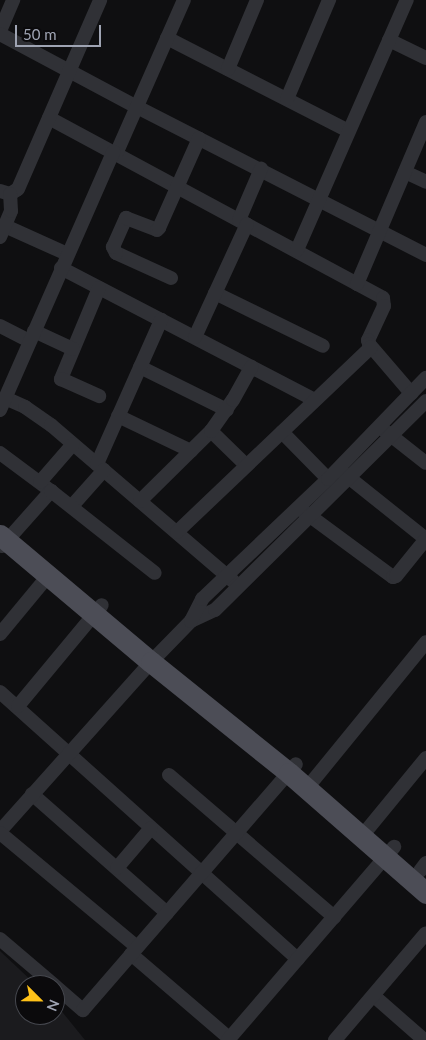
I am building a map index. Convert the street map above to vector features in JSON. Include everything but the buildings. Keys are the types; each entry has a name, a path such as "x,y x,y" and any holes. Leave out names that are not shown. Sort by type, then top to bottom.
{"main road":[{"path":"4,535 48,576 98,610"},
{"path":"4,535 311,783 390,852 426,893"},
{"path":"390,852 424,870"}],"street":[{"path":"13,0 0,32 70,72 262,169 426,255"},
{"path":"67,254 2,232 11,212 5,192 18,189 100,0"},
{"path":"184,0 137,107 67,254 2,404 41,418 177,532 238,587"},
{"path":"228,69 257,0"},
{"path":"287,99 329,0"},
{"path":"297,250 407,0"},
{"path":"167,38 349,131"},
{"path":"390,40 426,58"},
{"path":"49,118 383,298 384,301 368,340 371,347 411,393"},
{"path":"357,284 426,122"},
{"path":"171,278 116,253 114,247 126,218 158,230 199,138"},
{"path":"195,337 215,294 262,169"},
{"path":"405,172 426,182"},
{"path":"61,268 315,400"},
{"path":"99,288 61,379 99,396"},
{"path":"215,294 323,346"},
{"path":"72,506 101,467 118,416 161,320"},
{"path":"0,326 73,349"},
{"path":"177,532 371,347"},
{"path":"140,501 211,431 226,410 251,366"},
{"path":"140,367 226,410"},
{"path":"191,621 215,610 238,587 379,426 426,378"},
{"path":"390,852 228,1039 134,951 0,832 155,657 191,621 202,599 304,512 338,475 391,435 426,401"},
{"path":"118,416 190,451"},
{"path":"379,426 426,463"},
{"path":"211,431 246,466"},
{"path":"282,432 426,539 396,576 393,577 304,512"},
{"path":"40,482 73,444"},
{"path":"0,454 72,506 155,573"},
{"path":"4,535 51,492"},
{"path":"0,634 48,576"},
{"path":"18,706 98,610"},
{"path":"311,783 426,642"},
{"path":"0,692 18,706 201,874 298,958"},
{"path":"366,832 426,758"},
{"path":"65,994 83,1010 293,768"},
{"path":"169,775 334,917"},
{"path":"32,794 167,913"},
{"path":"117,868 151,828"},
{"path":"335,1040 426,933"},
{"path":"0,939 43,975"},
{"path":"374,996 424,1040"}],"shaded area":[{"path":"0,951 25,975 15,975 15,1025 65,1025 65,1015 85,1040 0,1040"}]}
